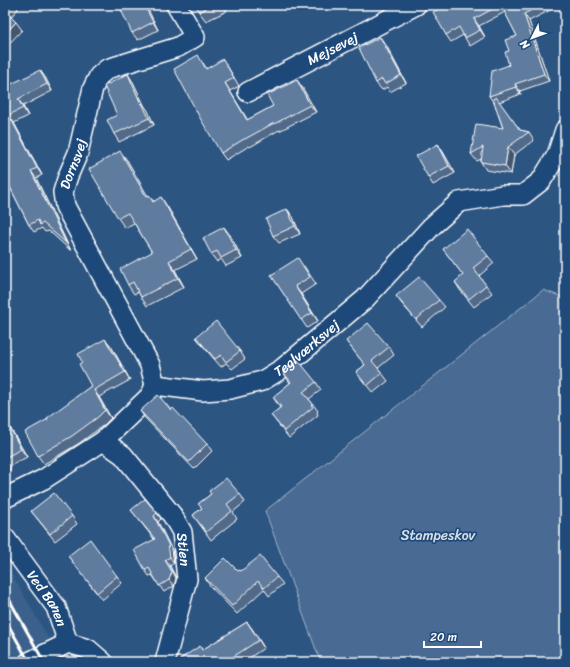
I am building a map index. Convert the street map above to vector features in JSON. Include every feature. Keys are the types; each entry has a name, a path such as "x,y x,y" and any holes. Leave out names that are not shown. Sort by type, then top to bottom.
{"street":[{"name":"Dornsvej","path":"155,385 150,365 65,206 63,192 78,153 93,88 99,76 107,69 178,47 195,37 176,5"},
{"name":"Mejsevej","path":"248,92 416,5"},
{"name":"Teglværksvej","path":"155,385 203,391 230,389 262,381 283,368 365,299 432,226 459,202 503,195 523,195 541,181 557,155 565,130"},
{"path":"5,498 44,478 103,441 151,395 155,385"},
{"name":"Stien","path":"103,441 123,455 172,515 182,532 187,579 165,662"},
{"name":"Ved Banen","path":"5,538 56,607 68,643"},
{"path":"29,662 68,643 88,649 103,662"}],"shaded area":[{"path":"5,562 62,662 5,662"}],"green space":[{"name":"Stampeskov","path":"543,290 565,298 565,662 322,662 318,655 265,511"}],"building":[{"path":"130,5 144,5 153,22 132,33 121,10"},
{"path":"196,5 212,5 199,12"},
{"path":"446,5 500,5 474,19 480,30 465,38 459,27 446,35 433,12"},
{"path":"501,5 541,5 524,14 544,74 515,84 516,87 489,96 492,71 509,65 505,52 509,51 505,40 517,36"},
{"path":"5,11 16,22 5,34"},
{"path":"380,37 401,75 385,84 382,79 376,83 359,48"},
{"path":"198,55 206,69 223,59 234,78 225,83 247,120 273,106 267,95 297,80 310,105 244,139 221,153 200,118 174,69"},
{"path":"40,70 47,84 18,99 23,108 9,115 37,168 31,171 66,243 43,223 40,225 38,220 29,225 5,177 5,87"},
{"path":"128,74 149,118 114,134 107,120 117,115 104,86"},
{"path":"496,97 520,130 529,132 508,147 505,166 481,162 483,147 471,154 476,124 503,128 493,99"},
{"path":"438,144 449,166 428,177 416,156"},
{"path":"120,151 146,196 149,195 153,202 161,197 191,249 169,261 178,278 141,297 133,282 128,285 120,269 152,252 128,213 118,218 89,169"},
{"path":"287,209 295,226 273,236 266,219"},
{"path":"224,227 236,250 221,258 217,251 211,254 203,238"},
{"path":"467,229 488,256 473,268 486,285 469,299 455,282 463,275 443,249"},
{"path":"298,258 310,277 295,286 312,313 301,320 271,275"},
{"path":"419,277 439,300 416,320 396,296"},
{"path":"216,321 240,351 226,362 221,355 215,359 196,337"},
{"path":"368,323 389,347 372,361 382,373 367,386 356,372 365,365 346,341"},
{"path":"105,339 125,372 94,390 105,410 72,436 38,456 25,432 48,419 47,418 91,386 79,364 82,362 78,354"},
{"path":"298,360 316,382 303,392 313,404 311,405 313,407 284,431 271,415 281,407 273,397 291,382 283,372"},
{"path":"158,395 171,410 173,408 207,444 189,462 140,411"},
{"path":"9,426 21,449 5,458 5,428"},
{"path":"226,478 240,494 227,504 232,511 206,532 193,515 202,508 198,504 211,494 209,491"},
{"path":"54,493 72,516 50,534 31,511"},
{"path":"145,499 157,513 154,516 168,544 170,557 165,560 172,572 169,580 159,586 149,568 145,570 134,550 155,539 131,510"},
{"path":"90,539 117,576 97,593 68,556"},
{"path":"260,556 277,577 264,588 258,581 232,606 205,578 225,558 238,571 241,571"},
{"path":"247,622 259,640 225,662 182,662 180,659 200,646 202,650"}],"railway":[{"path":"5,592 44,662"},
{"path":"5,619 29,662"}]}
